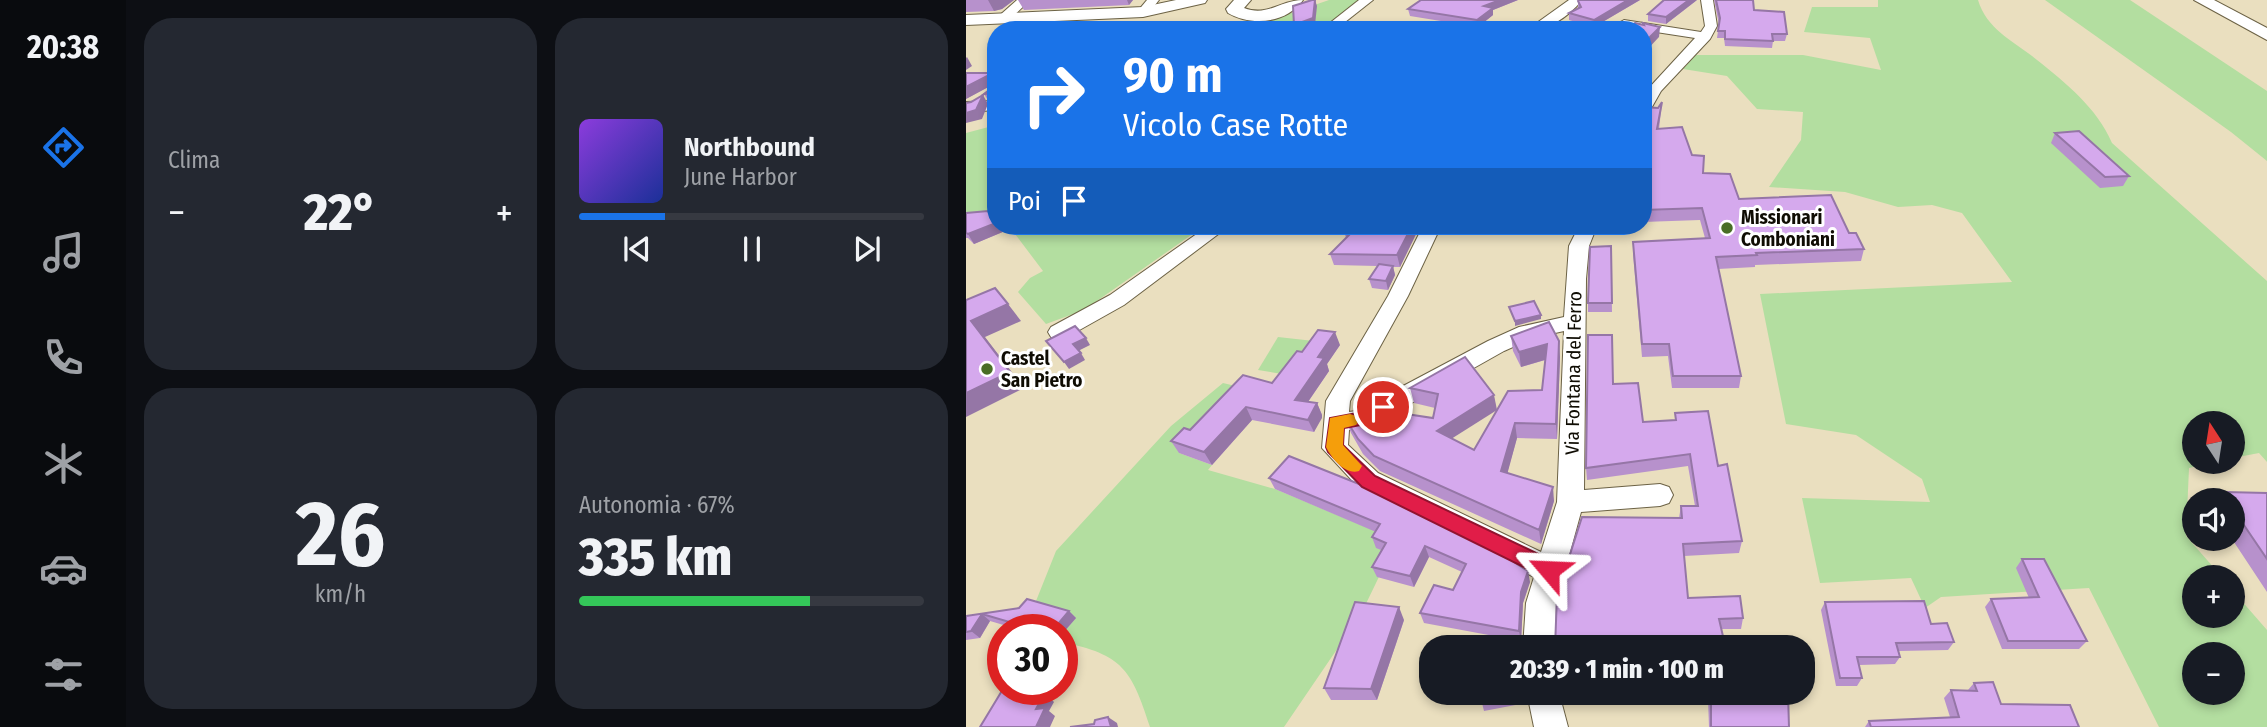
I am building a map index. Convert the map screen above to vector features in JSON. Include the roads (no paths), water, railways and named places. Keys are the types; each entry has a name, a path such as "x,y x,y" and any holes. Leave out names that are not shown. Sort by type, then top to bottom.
{"street":[{"path":"1003,19 1024,0"},
{"path":"966,20 1003,19 1199,0"},
{"path":"1243,0 1234,9 1245,15 1257,15 1282,10 1291,6 1295,0"},
{"path":"1339,21 1367,0"},
{"path":"1547,21 1576,0"},
{"path":"1652,94 1711,26 1707,0"},
{"path":"2202,0 2267,35"},
{"path":"1652,28 1705,36"},
{"path":"968,106 987,94"},
{"path":"968,106 987,105"},
{"path":"1059,332 1117,300 1207,235"},
{"path":"1428,235 1398,296 1338,401 1335,447 1369,481 1549,570"},
{"name":"Via Fontana del Ferro","path":"1540,635 1541,603 1568,512 1574,323 1579,246 1584,235"},
{"path":"1336,423 1360,419 1527,332 1574,323"},
{"path":"1568,512 1660,495"},
{"path":"1545,705 1550,727"}],"place":[{"name":"Missionari Comboniani","path":"1727,228"},
{"name":"Castel San Pietro","path":"987,369"}]}
